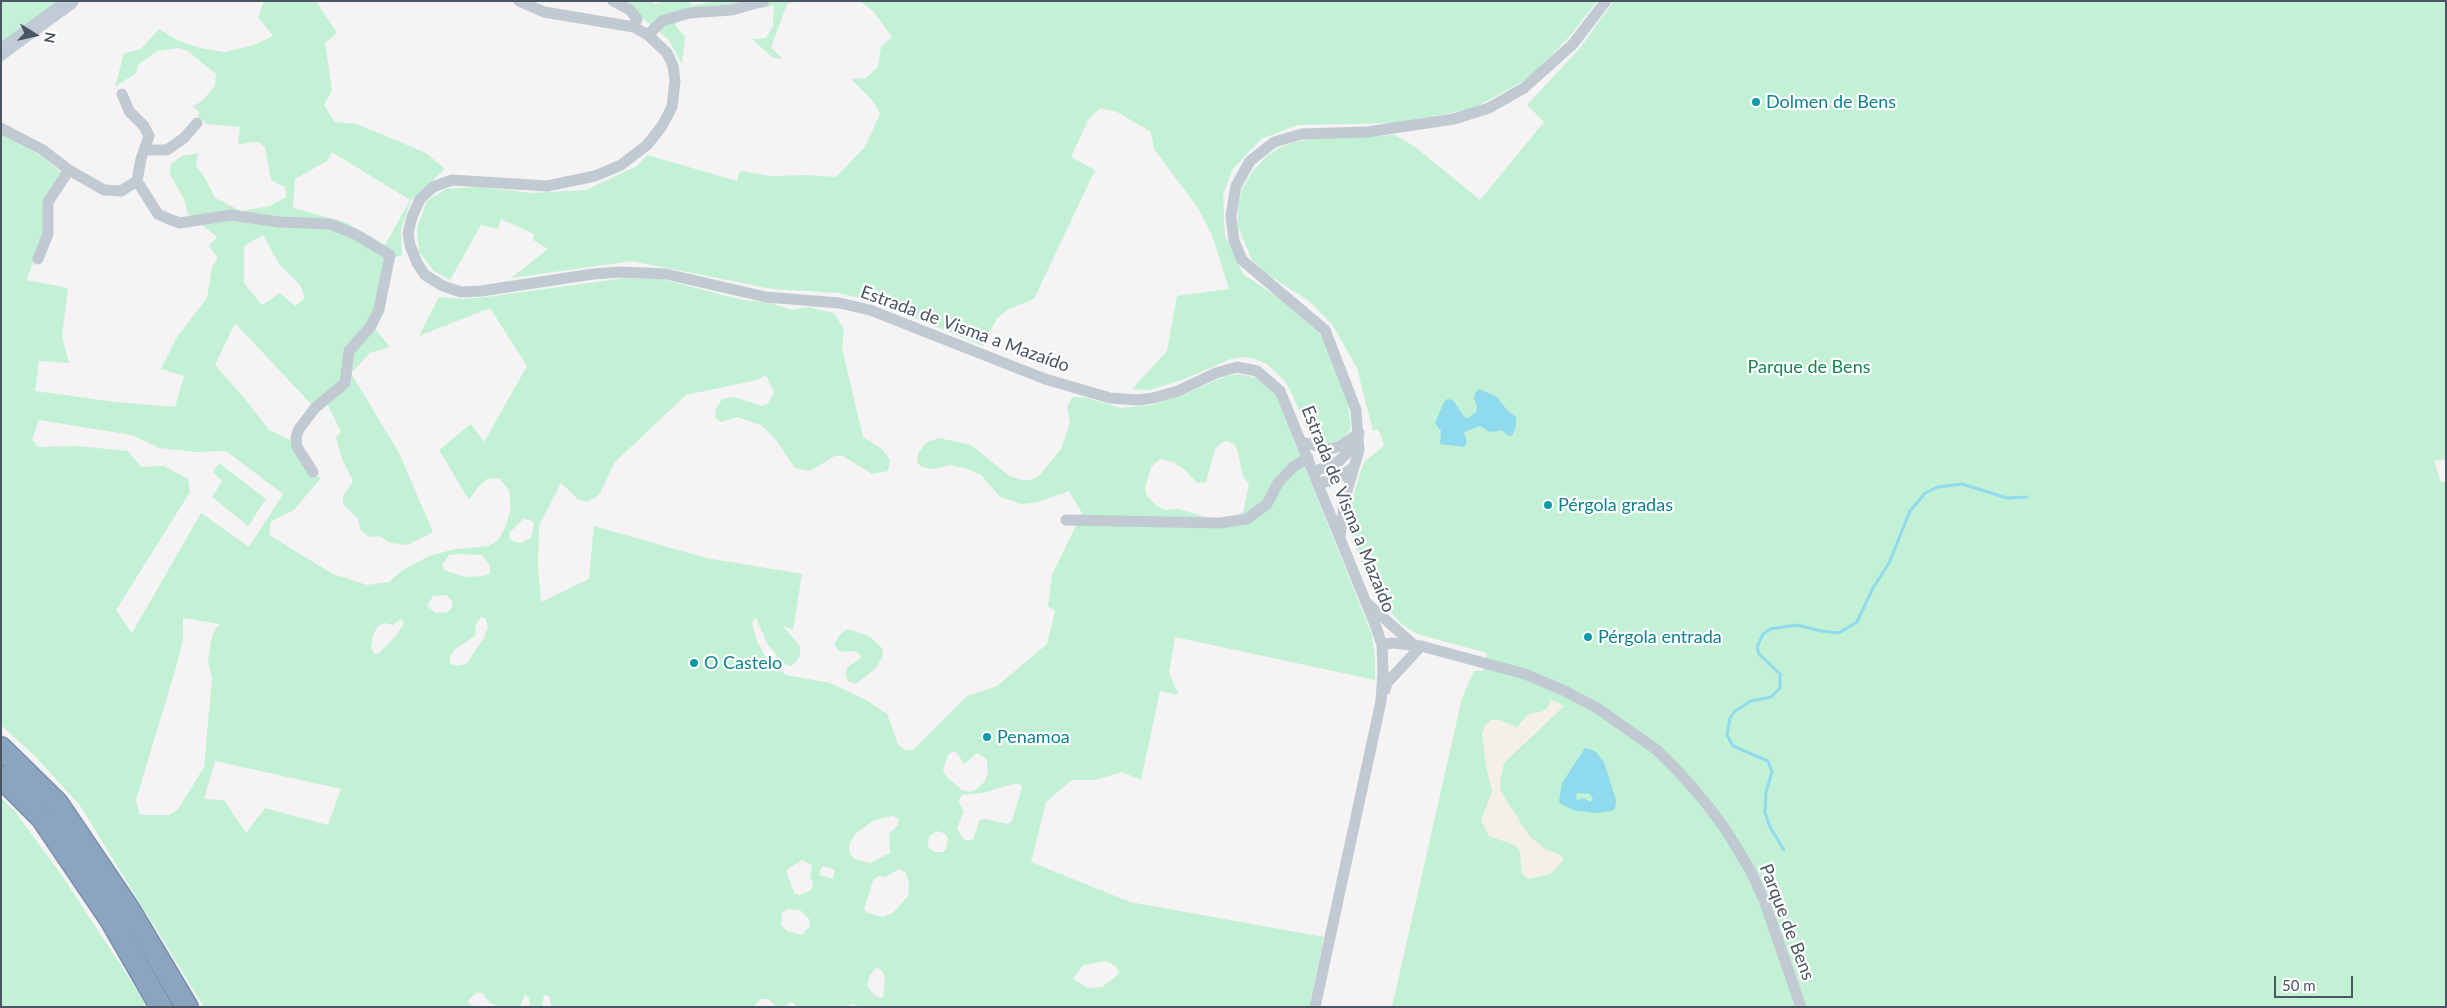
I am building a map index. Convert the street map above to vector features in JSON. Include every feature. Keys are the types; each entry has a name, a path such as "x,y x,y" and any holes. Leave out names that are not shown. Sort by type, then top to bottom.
{"highway":[{"path":"1,748 56,802 128,908 187,1007"},
{"path":"1,777 42,818 111,920 161,1007"}],"street":[{"path":"1,52 71,1"},
{"name":"Estrada de Visma a Mazaído","path":"519,1 544,12 634,27 648,35 667,54 673,66 675,81 672,107 662,126 647,144 610,170 564,184 547,186 452,180 433,187 420,199 412,217 408,233 410,246 417,263 426,275 443,286 462,292 501,289 593,274 641,272 691,279 766,297 853,306 877,312 1045,379 1110,398 1125,400 1153,398 1178,391 1229,368 1249,368 1265,376 1280,391 1382,645 1381,702 1315,1007"},
{"path":"613,1 630,10 637,19 634,27"},
{"path":"648,35 662,21 689,13 732,10 764,1"},
{"path":"1339,541 1345,498 1359,450 1356,410 1325,330 1242,260 1234,240 1230,216 1236,186 1250,160 1274,142 1302,134 1367,132 1454,118 1488,108 1524,88 1573,44 1606,1"},
{"path":"122,94 129,111 144,126 149,136 137,181 158,214 180,223 231,215 279,222 330,224 355,234 390,255"},
{"path":"144,150 167,150 184,138 197,123"},
{"path":"1,128 43,150 69,170 104,190 121,191 137,181"},
{"path":"38,259 48,234 48,202 69,170"},
{"path":"390,255 410,246"},
{"path":"313,472 297,447 296,437 299,429 315,408 344,383 349,351 371,326 380,309 390,255"},
{"path":"1302,442 1329,450 1341,446 1359,433"},
{"path":"1314,472 1339,461 1350,451 1359,433"},
{"path":"1066,520 1220,523 1248,519 1267,504 1278,483 1294,466 1308,458"},
{"path":"1318,484 1335,480 1355,466"},
{"name":"Parque de Bens","path":"1366,602 1418,646"},
{"name":"Parque de Bens","path":"1382,645 1418,646 1525,674 1565,691 1597,708 1635,733 1678,770 1726,830 1750,870 1764,900 1801,1007"},
{"path":"1381,702 1387,683 1418,646"}],"green space":[{"path":"1,1 81,1 1,63"},
{"path":"264,1 316,1 337,33 325,43 332,90 324,105 335,122 357,124 426,153 445,169 411,200 401,230 402,255 393,258 384,312 375,329 390,347 370,353 351,373 399,453 433,532 407,545 391,543 379,536 369,537 360,529 358,519 343,504 343,496 353,481 342,459 336,437 341,432 324,397 312,405 235,323 215,365 269,430 292,441 311,474 321,478 294,510 271,521 269,535 333,574 367,585 389,582 403,570 429,556 455,549 489,546 498,540 506,526 511,508 509,490 499,478 487,479 478,487 469,500 439,450 471,424 484,442 527,366 490,308 419,336 439,297 463,299 625,278 661,279 743,300 771,303 791,310 808,307 834,313 844,329 842,348 863,437 883,450 890,460 888,471 872,474 843,456 835,456 810,471 795,468 776,440 761,425 737,417 722,422 715,418 716,409 722,399 735,397 761,406 768,404 774,392 766,375 757,380 686,395 615,462 599,495 587,502 578,499 561,483 539,526 538,568 541,602 589,579 594,526 706,558 802,574 793,630 782,625 800,646 800,654 796,662 790,666 784,664 767,643 756,618 752,622 756,639 766,658 786,675 830,683 866,700 887,714 898,744 905,750 913,750 967,696 997,686 1047,644 1055,611 1048,606 1052,575 1082,513 1069,491 1038,502 1022,504 1000,497 981,475 968,469 950,465 933,469 922,467 917,463 918,453 926,443 939,438 971,445 1008,475 1020,480 1031,480 1039,476 1061,449 1070,423 1067,406 1073,397 1083,397 1121,408 1151,405 1187,393 1226,376 1238,374 1258,378 1275,393 1372,635 1375,680 1175,637 1169,673 1179,695 1160,691 1141,780 1122,772 1095,780 1072,780 1046,802 1031,862 1130,902 1324,937 1309,1007 862,1007 853,1004 845,1007 796,1007 794,1003 789,1003 784,1007 777,1007 768,999 761,999 753,1007 552,1007 549,996 544,995 542,1007 530,1007 529,998 525,995 520,1007 500,1007 490,1003 482,993 477,993 468,1002 473,1007 204,1007 81,807 37,758 1,725 1,133 43,157 62,173 45,224 40,247 26,280 68,288 62,336 69,363 39,361 35,391 116,402 175,407 184,376 161,369 177,337 207,298 212,267 218,258 209,246 217,237 188,214 184,199 170,174 171,164 182,156 198,153 196,166 204,176 215,198 241,211 270,206 286,197 285,187 271,180 265,147 258,142 238,145 240,127 207,124 197,115 200,113 193,106 201,102 215,86 216,74 188,51 178,48 157,51 138,65 136,73 115,87 124,53 141,49 159,29 177,40 200,48 225,52 254,45 273,36 258,17","holes":["332,152 410,200 385,245 345,222 293,208 295,179 327,161","263,235 279,264 300,285 305,298 295,306 280,293 262,305 244,283 244,246","39,420 132,435 160,448 195,452 226,451 283,494 249,547 201,513 132,633 116,610 190,492 188,479 164,466 141,467 128,451 77,446 38,447 32,440","1227,441 1235,445 1243,476 1249,484 1243,512 1232,518 1213,519 1178,509 1165,510 1158,507 1147,496 1145,488 1151,467 1160,459 1173,462 1184,469 1197,483 1206,482 1215,449 1222,442","523,519 532,521 534,525 531,538 521,543 510,539 509,533","449,555 482,555 490,566 490,573 483,576 464,577 444,570 442,565","447,595 452,601 452,607 448,612 436,613 427,606 433,596","481,617 486,619 488,627 484,638 466,664 455,666 450,663 450,657 454,650 475,636 476,624","183,618 220,624 215,629 211,641 208,661 212,679 204,767 179,808 169,815 140,815 136,800 177,664 183,639","401,619 404,623 396,636 379,653 374,654 371,648 373,635 378,626 384,623 393,625","953,751 957,753 964,764 977,753 987,760 988,773 985,781 977,789 969,792 962,790 948,778 943,770 948,755","215,761 341,789 328,825 265,808 246,833 224,800 204,799","1013,784 1019,784 1022,787 1012,821 1008,824 985,819 980,820 973,839 968,841 963,839 957,828 964,811 958,801 962,795 982,793","892,816 899,819 898,825 889,834 890,853 870,863 854,859 850,853 849,845 855,834 874,820","936,831 944,833 948,838 946,850 934,852 928,847 929,837","802,860 812,865 810,876 813,883 811,890 799,895 794,893 786,870","824,866 835,870 833,879 820,875 820,869","899,869 906,873 909,883 908,896 893,913 883,917 868,913 864,909 873,881 878,876 885,877","788,909 800,910 809,919 810,926 802,935 787,931 781,924 782,912","1106,961 1116,966 1119,974 1102,987 1088,988 1073,979 1083,965","877,967 883,972 885,981 883,997 874,995 867,986 870,975"]},
{"path":"622,1 653,1 654,4 667,1 690,1 692,5 722,1 800,1 787,4 771,48 783,59 773,58 752,39 766,38 773,26 774,6 677,20 675,25 685,37 682,64 669,40"},
{"path":"860,1 1597,1 1570,36 1531,77 1472,109 1396,123 1298,125 1261,139 1232,170 1223,195 1225,236 1243,274 1298,311 1321,335 1331,357 1348,405 1351,426 1345,439 1329,443 1313,441 1284,380 1267,364 1255,359 1243,357 1231,359 1182,380 1148,390 1132,389 1167,351 1177,296 1229,289 1212,235 1198,208 1154,149 1151,132 1117,112 1100,108 1088,120 1071,157 1095,170 1034,299 1009,309 997,318 983,346 874,301 838,293 772,289 632,261 511,278 548,249 533,240 534,234 501,219 498,229 481,225 450,280 434,271 419,252 417,228 427,201 446,189 479,187 532,193 586,190 637,166 647,155 737,181 740,171 772,176 808,175 836,177 865,147 880,114 873,101 851,79 866,78 878,67 881,47 892,37 873,11"},
{"name":"Parque de Bens","path":"1614,1 2446,1 2446,459 2434,461 2441,482 2446,482 2446,1007 1392,1007 1462,698 1474,671 1483,671 1487,653 1417,634 1403,625 1388,610 1368,576 1354,543 1350,505 1364,462 1384,446 1382,439 1378,429 1373,431 1357,368 1332,324 1309,301 1267,274 1252,260 1238,227 1238,208 1242,189 1252,172 1267,156 1281,147 1313,139 1394,135 1414,146 1480,200 1544,122 1527,105 1580,48"},
{"path":"219,463 266,499 248,526 212,497 222,481 213,472"},
{"path":"848,629 869,636 882,648 883,656 876,668 856,684 848,681 845,673 848,667 861,658 859,653 852,651 840,652 834,644 840,634"},
{"path":"1,798 14,810 65,880 148,1007 1,1007"}],"sand":[{"path":"1551,699 1564,706 1504,763 1500,782 1501,792 1530,837 1547,850 1559,854 1564,859 1551,874 1528,879 1522,874 1520,852 1517,846 1489,836 1481,821 1492,791 1486,766 1482,734 1485,725 1491,720 1499,720 1517,727 1530,713 1541,712 1547,708"}],"water":[{"path":"1479,389 1497,397 1507,410 1516,417 1516,426 1512,436 1507,435 1502,430 1490,432 1480,426 1464,432 1467,442 1464,447 1440,444 1441,431 1435,423 1444,402 1447,399 1453,400 1465,418 1468,418 1476,412 1477,406 1474,399 1475,393"},
{"path":"1585,748 1595,751 1604,762 1616,800 1615,809 1595,813 1573,810 1559,801 1562,783","holes":["1576,794 1590,794 1593,799 1590,802 1584,798 1577,800"]}],"waterway":[{"path":"1784,850 1770,827 1765,813 1766,792 1772,772 1768,761 1733,746 1727,735 1730,718 1735,711 1751,701 1771,697 1780,688 1780,674 1759,654 1757,647 1763,634 1770,629 1797,625 1839,633 1857,622 1873,588 1889,563 1910,511 1925,493 1938,487 1962,484 2007,498 2027,497"}],"place":[{"name":"Dolmen de Bens","path":"1756,102"},
{"name":"Pérgola gradas","path":"1548,505"},
{"name":"Pérgola entrada","path":"1588,637"},
{"name":"O Castelo","path":"694,663"},
{"name":"Penamoa","path":"987,737"}]}
